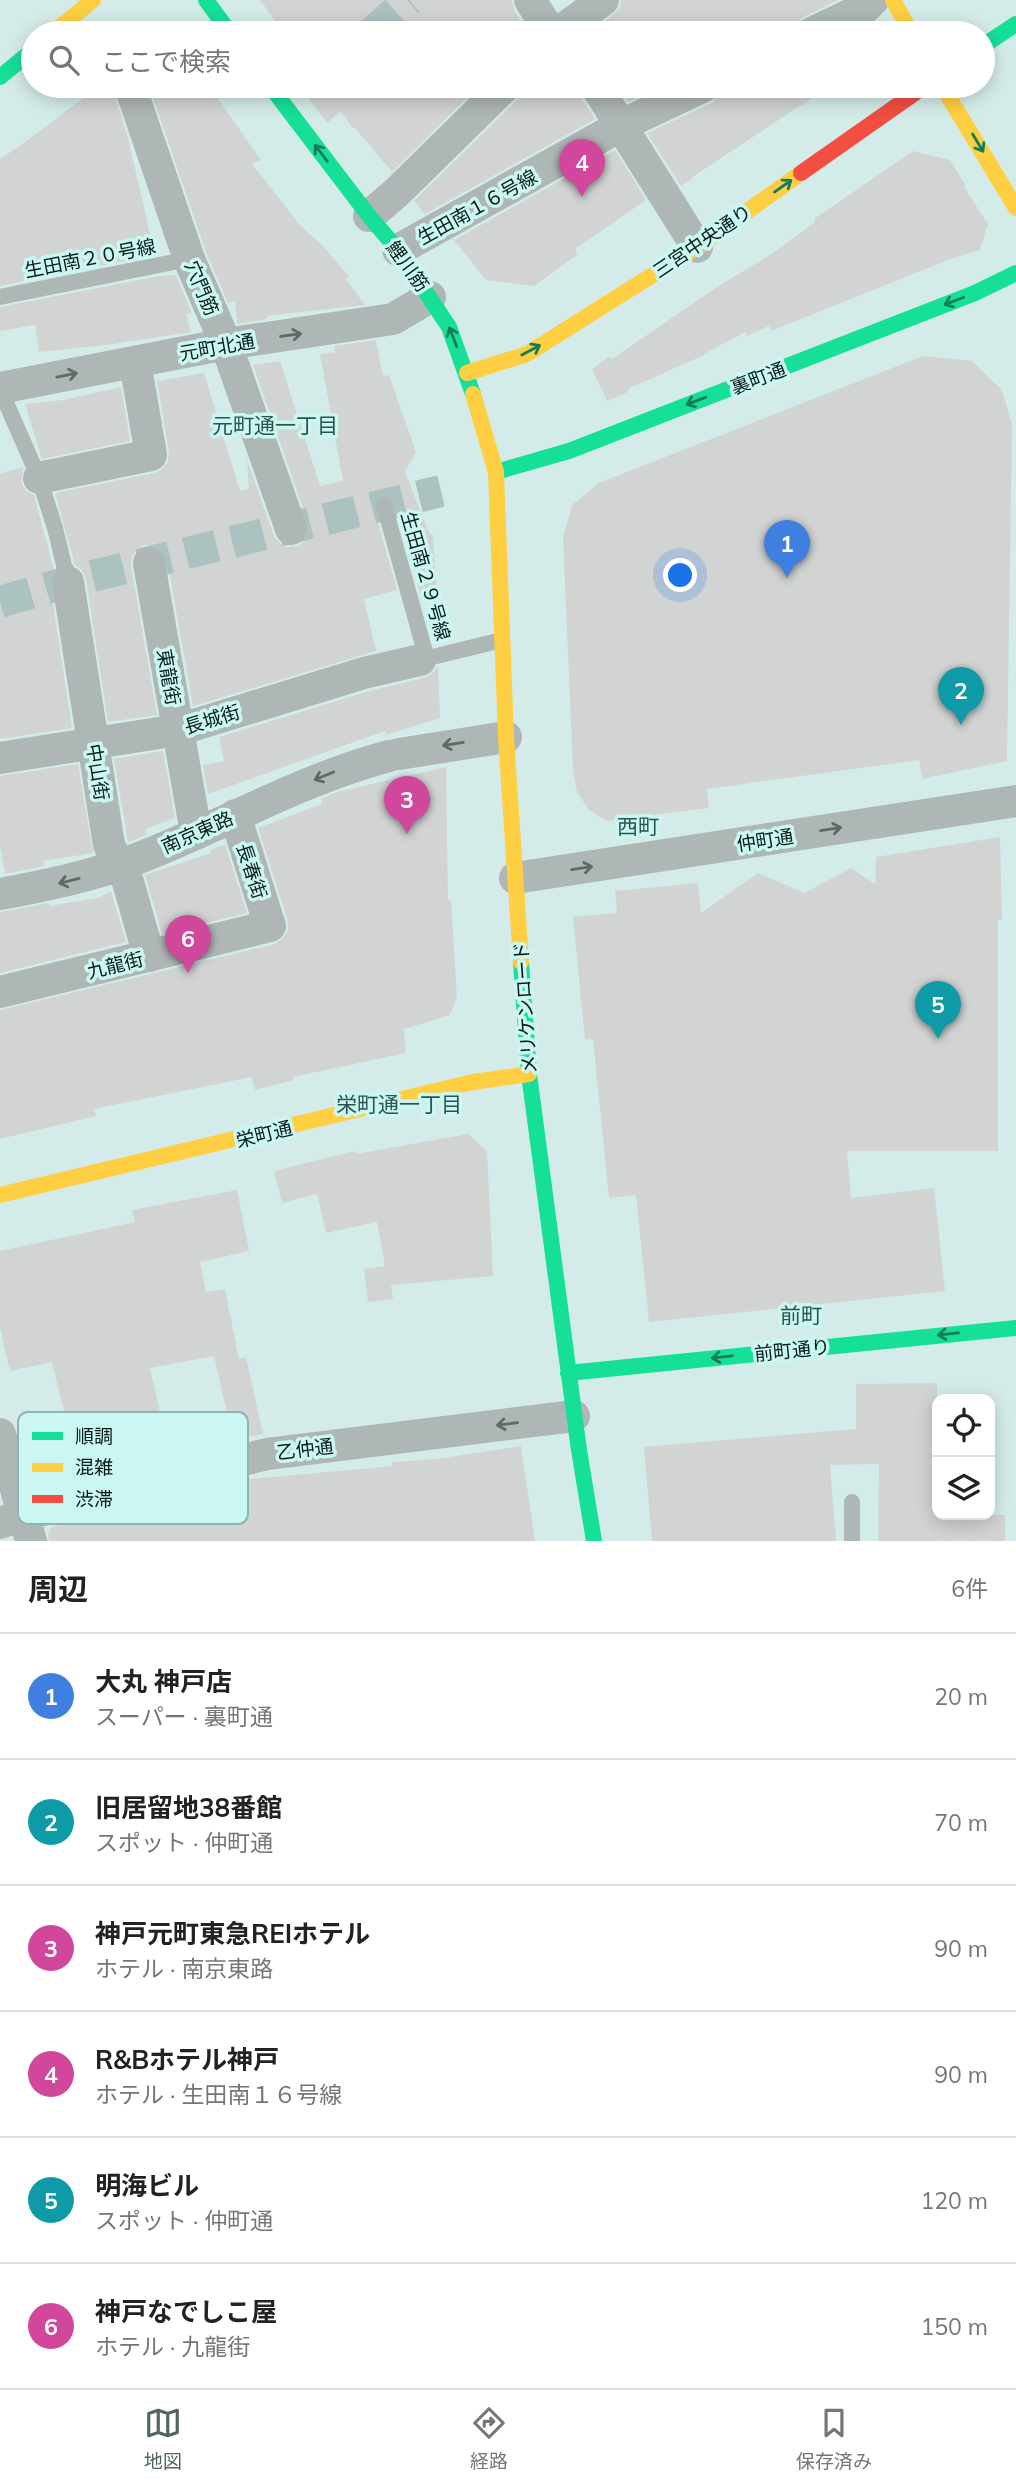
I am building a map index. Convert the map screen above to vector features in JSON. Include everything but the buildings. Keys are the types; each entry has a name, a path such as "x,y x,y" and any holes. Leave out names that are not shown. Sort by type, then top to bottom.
{"street":[{"path":"68,21 93,0"},
{"path":"206,0 221,21"},
{"path":"530,0 543,21"},
{"path":"576,21 603,0"},
{"path":"837,21 866,7 873,0"},
{"path":"893,0 904,21"},
{"path":"995,38 1016,24"},
{"path":"0,77 21,60"},
{"name":"穴門筋","path":"134,98 188,259 226,344 291,529"},
{"name":"鯉川筋","path":"279,98 398,250 449,327 467,373 496,472"},
{"path":"369,216 493,98"},
{"path":"604,98 697,247"},
{"name":"生田南１６号線","path":"398,250 622,125 679,98"},
{"name":"三宮中央通り","path":"467,373 527,354 697,247 908,98"},
{"path":"949,98 1016,208"},
{"name":"裏町通","path":"496,472 569,451 975,293 1016,273"},
{"name":"元町北通","path":"0,388 226,344 394,320 430,297"},
{"path":"39,478 151,455 135,362"},
{"name":"メリケンロード","path":"496,472 506,737 529,1074 568,1373 594,1541"},
{"name":"東龍街","path":"149,563 196,833"},
{"name":"中山街","path":"68,582 109,845 128,882 149,956"},
{"name":"長城街","path":"0,758 178,730 364,673 424,660"},
{"name":"南京東路","path":"0,894 60,883 119,865 326,775 394,755 506,737"},
{"name":"仲町通","path":"515,878 1016,802"},
{"name":"長春街","path":"234,816 270,926"},
{"name":"九龍街","path":"0,992 270,926"},
{"name":"栄町通","path":"0,1195 473,1082 529,1074"},
{"name":"前町通り","path":"568,1373 1016,1328"},
{"name":"乙仲通","path":"248,1459 267,1454 574,1416"},
{"path":"0,1434 18,1526"}],"lane":[{"name":"生田南２０号線","path":"0,297 188,259"},
{"path":"0,388 39,478 68,582"},
{"name":"生田南２９号線","path":"384,505 424,660"},
{"path":"424,660 502,640"},
{"path":"852,1502 852,1541"}],"tunnel":[{"path":"385,21 409,0"},
{"path":"0,602 68,582 441,491"}],"traffic: fast":[{"path":"206,0 221,21"},
{"path":"995,38 1016,24"},
{"path":"0,77 21,60"},
{"path":"279,98 398,250 449,327 473,394"},
{"path":"496,472 569,451 975,293 1016,273"},
{"path":"521,962 529,1074 579,1450 594,1541"},
{"path":"568,1373 1016,1328"}],"traffic: slow":[{"path":"68,21 93,0"},
{"path":"893,0 904,21"},
{"path":"949,98 1016,208"},
{"path":"467,373 527,354 697,247 801,173"},
{"path":"473,394 496,472 506,737 521,962"},
{"path":"0,1195 473,1082 529,1074"}],"traffic: jam":[{"path":"801,173 908,98"}],"place":[{"name":"R&Bホテル神戸","path":"582,197"},
{"name":"大丸 神戸店","path":"787,578"},
{"name":"旧居留地38番館","path":"961,725"},
{"name":"神戸元町東急REIホテル","path":"407,834"},
{"name":"神戸なでしこ屋","path":"188,973"},
{"name":"明海ビル","path":"938,1039"}],"district":[{"name":"元町通一丁目","path":"275,425"},
{"name":"西町","path":"638,826"},
{"name":"栄町通一丁目","path":"399,1104"},
{"name":"前町","path":"801,1315"}]}
